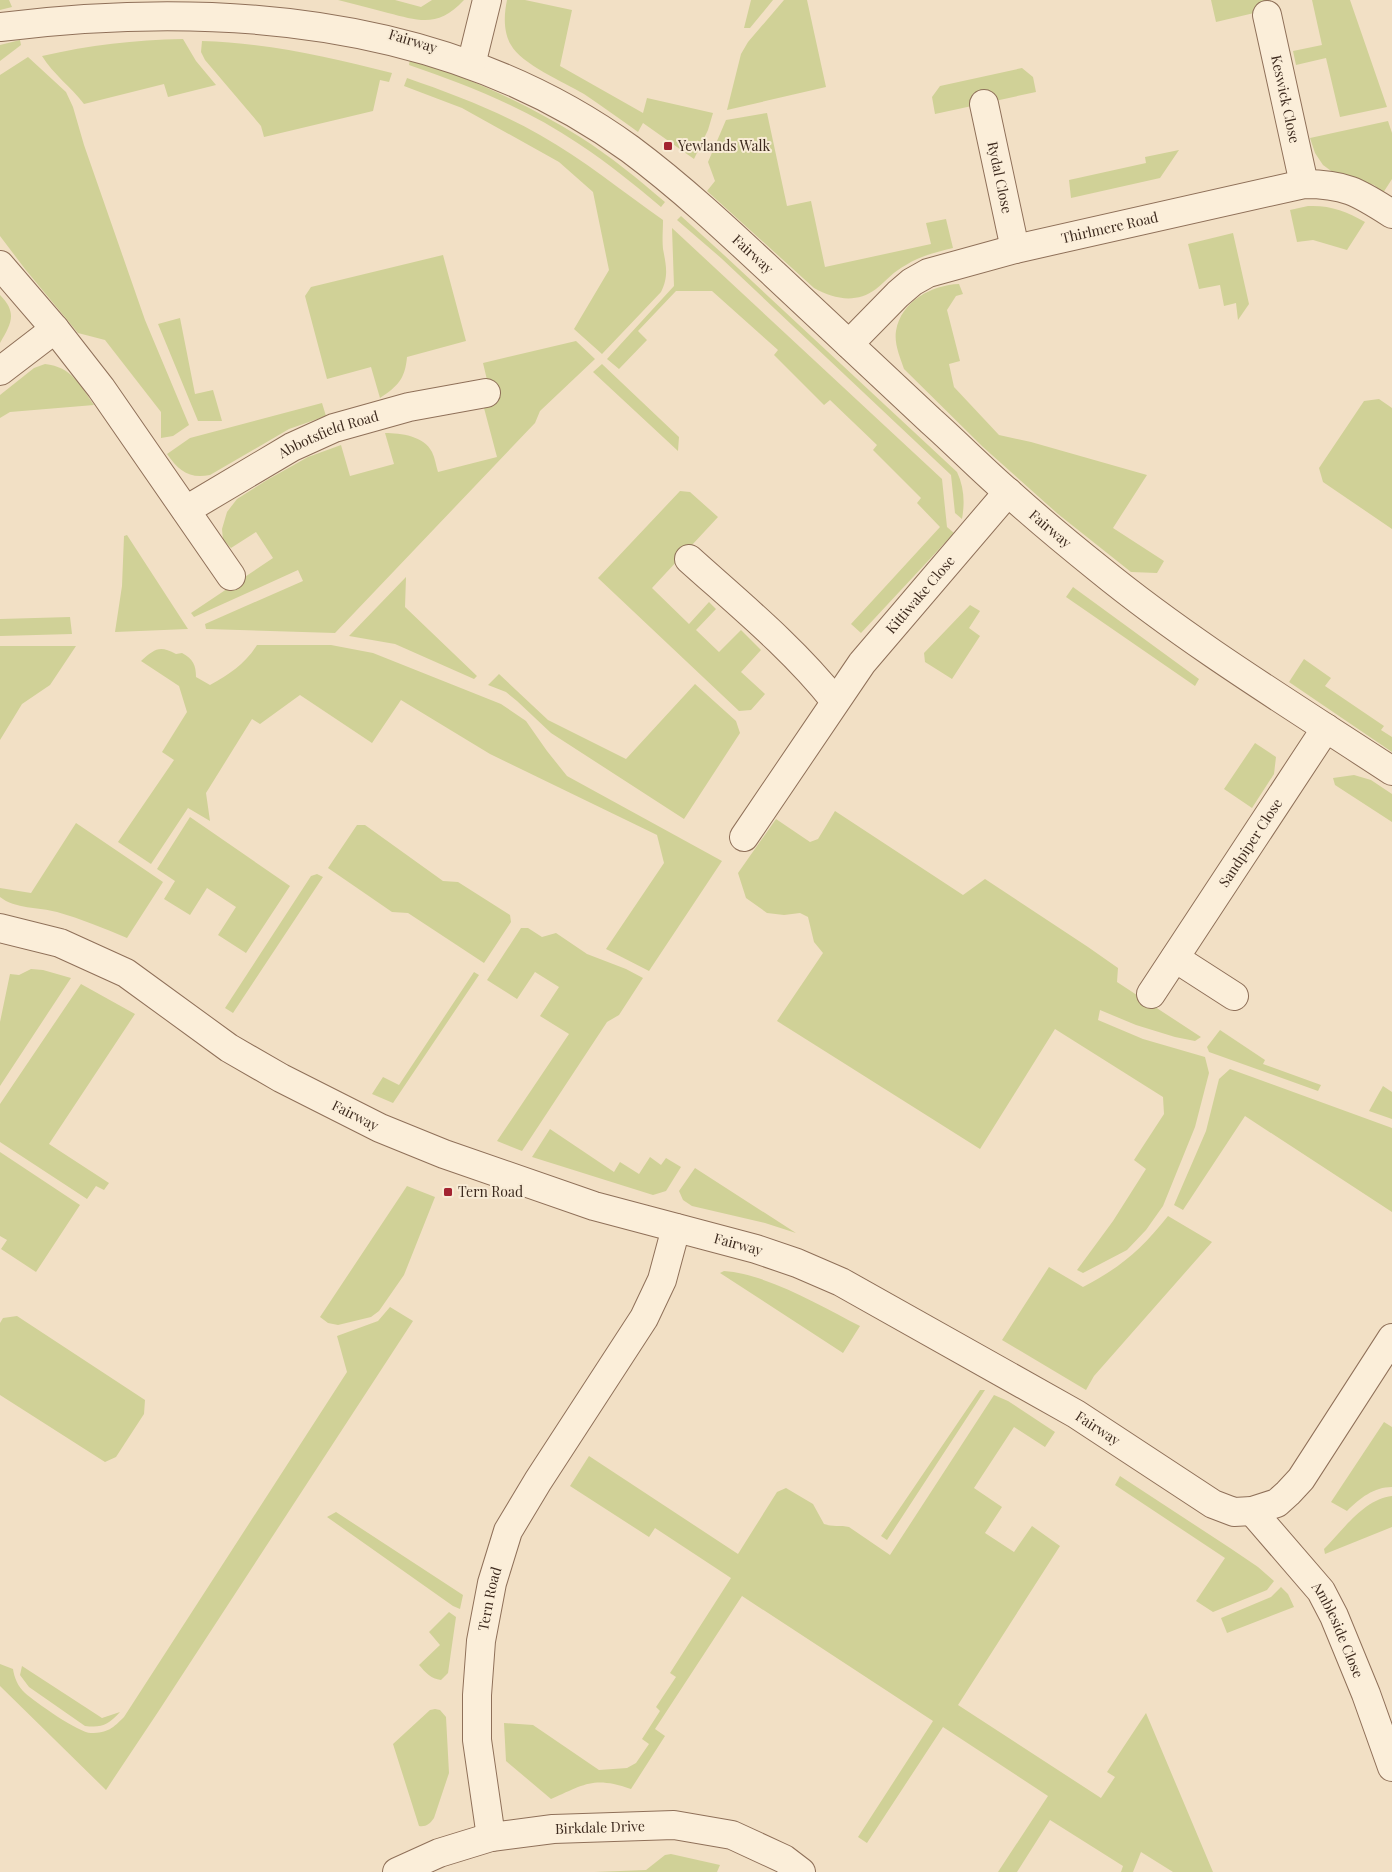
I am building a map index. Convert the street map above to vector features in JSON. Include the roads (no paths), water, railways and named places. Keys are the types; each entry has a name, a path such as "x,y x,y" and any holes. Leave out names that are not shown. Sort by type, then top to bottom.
{"street":[{"path":"472,61 487,0"},
{"name":"Fairway","path":"0,27 97,10 143,6 232,5 277,10 362,26 416,40 472,61 515,80 557,102 632,151 683,191 1008,492 1114,581 1183,632 1392,771"},
{"name":"Keswick Close","path":"1266,15 1304,184"},
{"name":"Rydal Close","path":"984,104 1015,249"},
{"name":"Thirlmere Road","path":"849,344 912,282 928,273 1015,249 1304,184 1327,184 1351,190 1392,214"},
{"path":"0,265 55,329 101,388 230,576"},
{"path":"0,371 55,329"},
{"name":"Abbotsfield Road","path":"186,510 292,447 334,428 409,408 486,393"},
{"name":"Kittiwake Close","path":"744,837 835,700 862,663 1008,492"},
{"path":"689,559 800,661 835,700"},
{"name":"Sandpiper Close","path":"1151,994 1326,728"},
{"name":"Fairway","path":"0,928 60,943 126,973 229,1048 289,1083 380,1128 521,1182 594,1206 756,1249 797,1263 841,1282 1076,1414 1213,1504 1234,1512 1252,1511 1277,1503 1301,1479 1392,1338"},
{"path":"1175,958 1234,996"},
{"name":"Tern Road","path":"490,1837 477,1740 477,1696 481,1641 492,1583 508,1531 538,1481 644,1318 662,1280 676,1228"},
{"name":"Ambleside Close","path":"1252,1511 1321,1591 1334,1616 1359,1676 1392,1767"},
{"name":"Birkdale Drive","path":"397,1872 439,1853 490,1837 553,1829 674,1825 732,1835 784,1859 800,1872"}],"place":[{"name":"Yewlands Walk","path":"668,146"},
{"name":"Tern Road","path":"448,1192"}]}
